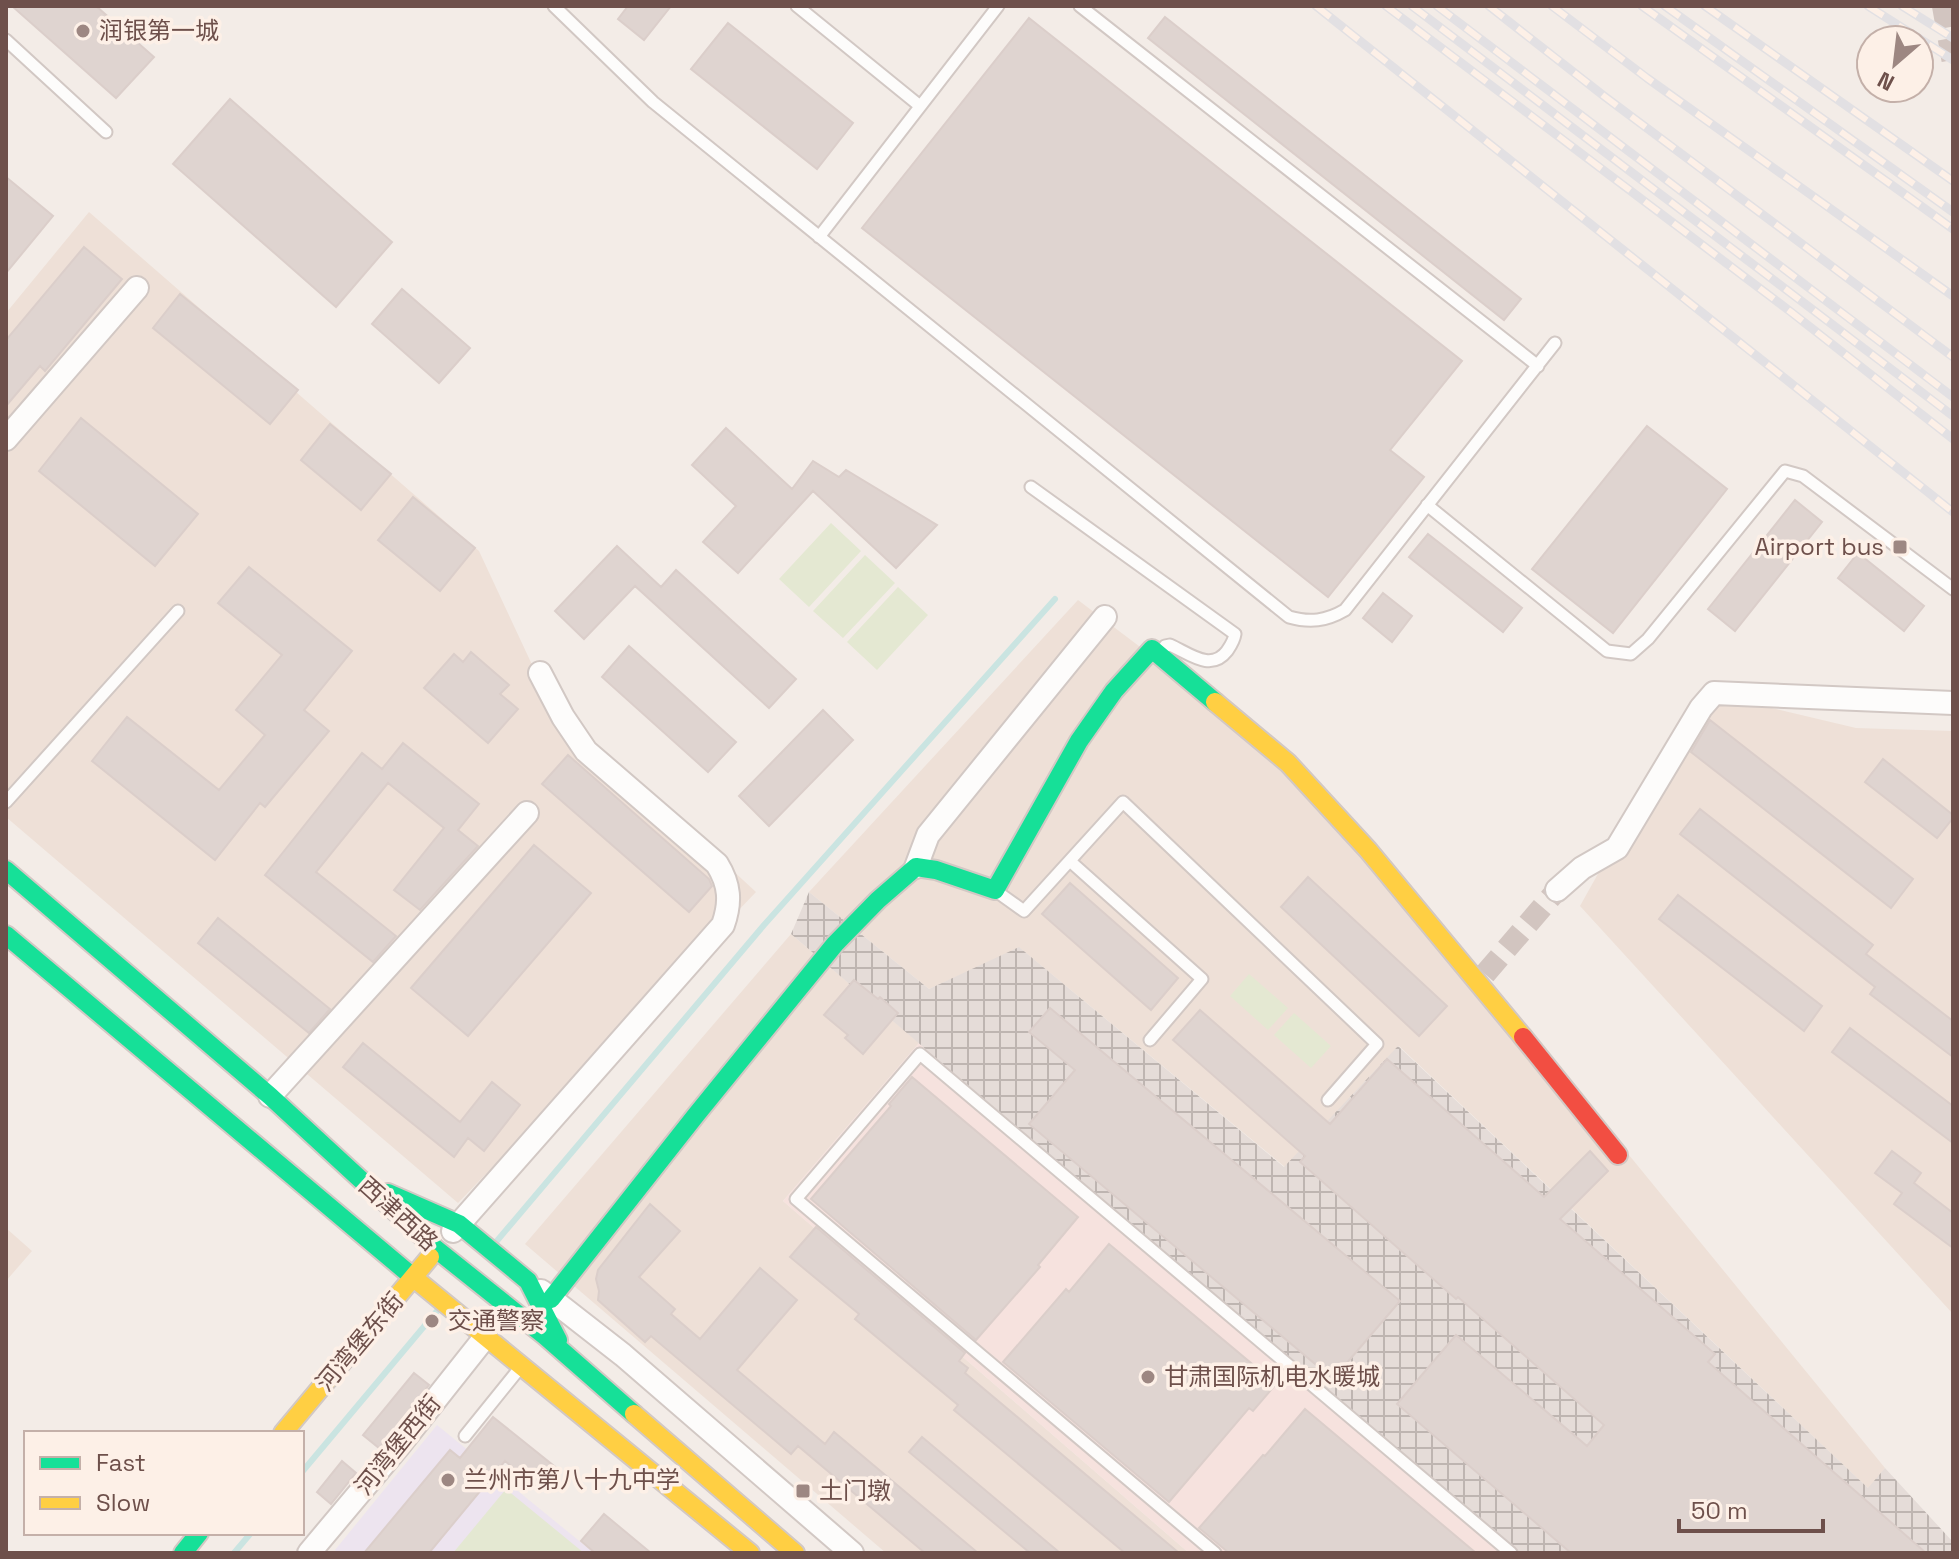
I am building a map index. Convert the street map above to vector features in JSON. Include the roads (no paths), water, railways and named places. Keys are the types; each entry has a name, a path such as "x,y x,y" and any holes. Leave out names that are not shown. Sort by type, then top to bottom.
{"main road":[{"path":"551,1299 835,944 878,900 916,867 936,870 995,890 1079,741 1114,691 1152,649 1288,763 1482,978 1618,1155"},
{"name":"西津西路","path":"6,870 270,1096 442,1254 564,1352 795,1553"},
{"name":"西津西路","path":"6,935 419,1282 750,1553"},
{"path":"364,1183 459,1224 528,1281 564,1352"},
{"name":"河湾堡东街","path":"285,1431 442,1254"},
{"path":"183,1553 197,1535"}],"street":[{"path":"6,439 137,288"},
{"path":"916,867 928,835 1105,617"},
{"path":"442,1254 459,1224 723,925 729,910 730,894 726,878 717,864 586,751 563,717 540,673"},
{"path":"1557,890 1582,868 1617,848 1701,708 1714,693 1953,703"},
{"path":"270,1096 527,813"},
{"path":"528,1281 623,1355 852,1553"},
{"name":"河湾堡西街","path":"309,1553 398,1447 478,1329"}],"lane":[{"path":"554,6 653,102 1289,617 1323,620 1345,610 1555,343"},
{"path":"797,6 920,106"},
{"path":"819,237 998,6"},
{"path":"1080,6 1538,366"},
{"path":"6,40 106,132"},
{"path":"1427,505 1607,651 1631,654 1648,639 1785,471 1803,476 1953,589"},
{"path":"1031,487 1235,634 1221,659 1208,663 1170,645 1152,649"},
{"path":"6,802 178,611"},
{"path":"995,890 1024,911 1123,802 1377,1044 1328,1100"},
{"path":"1071,862 1202,979 1150,1040"},
{"path":"1215,1553 796,1199 920,1054 1511,1553"},
{"path":"465,1436 522,1365"}],"waterway":[{"path":"496,1242 764,925 1055,599"},
{"path":"304,1470 437,1311"},
{"path":"234,1553 249,1535"}],"tunnel":[{"path":"1943,6 1953,63"},
{"path":"1485,974 1557,890"}],"railway":[{"path":"1316,6 1953,512"},
{"path":"1386,6 1791,312 1953,439"},
{"path":"1412,6 1953,416"},
{"path":"1437,6 1953,397"},
{"path":"1489,6 1953,357"},
{"path":"1552,6 1647,78 1953,296"},
{"path":"1642,6 1953,229"},
{"path":"1665,6 1953,212"},
{"path":"1705,6 1953,181"},
{"path":"1868,6 1953,60"},
{"path":"1902,6 1953,38"}],"place":[{"name":"润银第一城","path":"83,31"},
{"name":"Airport bus","path":"1900,547"},
{"name":"交通警察","path":"432,1321"},
{"name":"甘肃国际机电水暖城","path":"1148,1377"},
{"name":"兰州市第八十九中学","path":"448,1480"},
{"name":"土门墩","path":"803,1491"}]}
